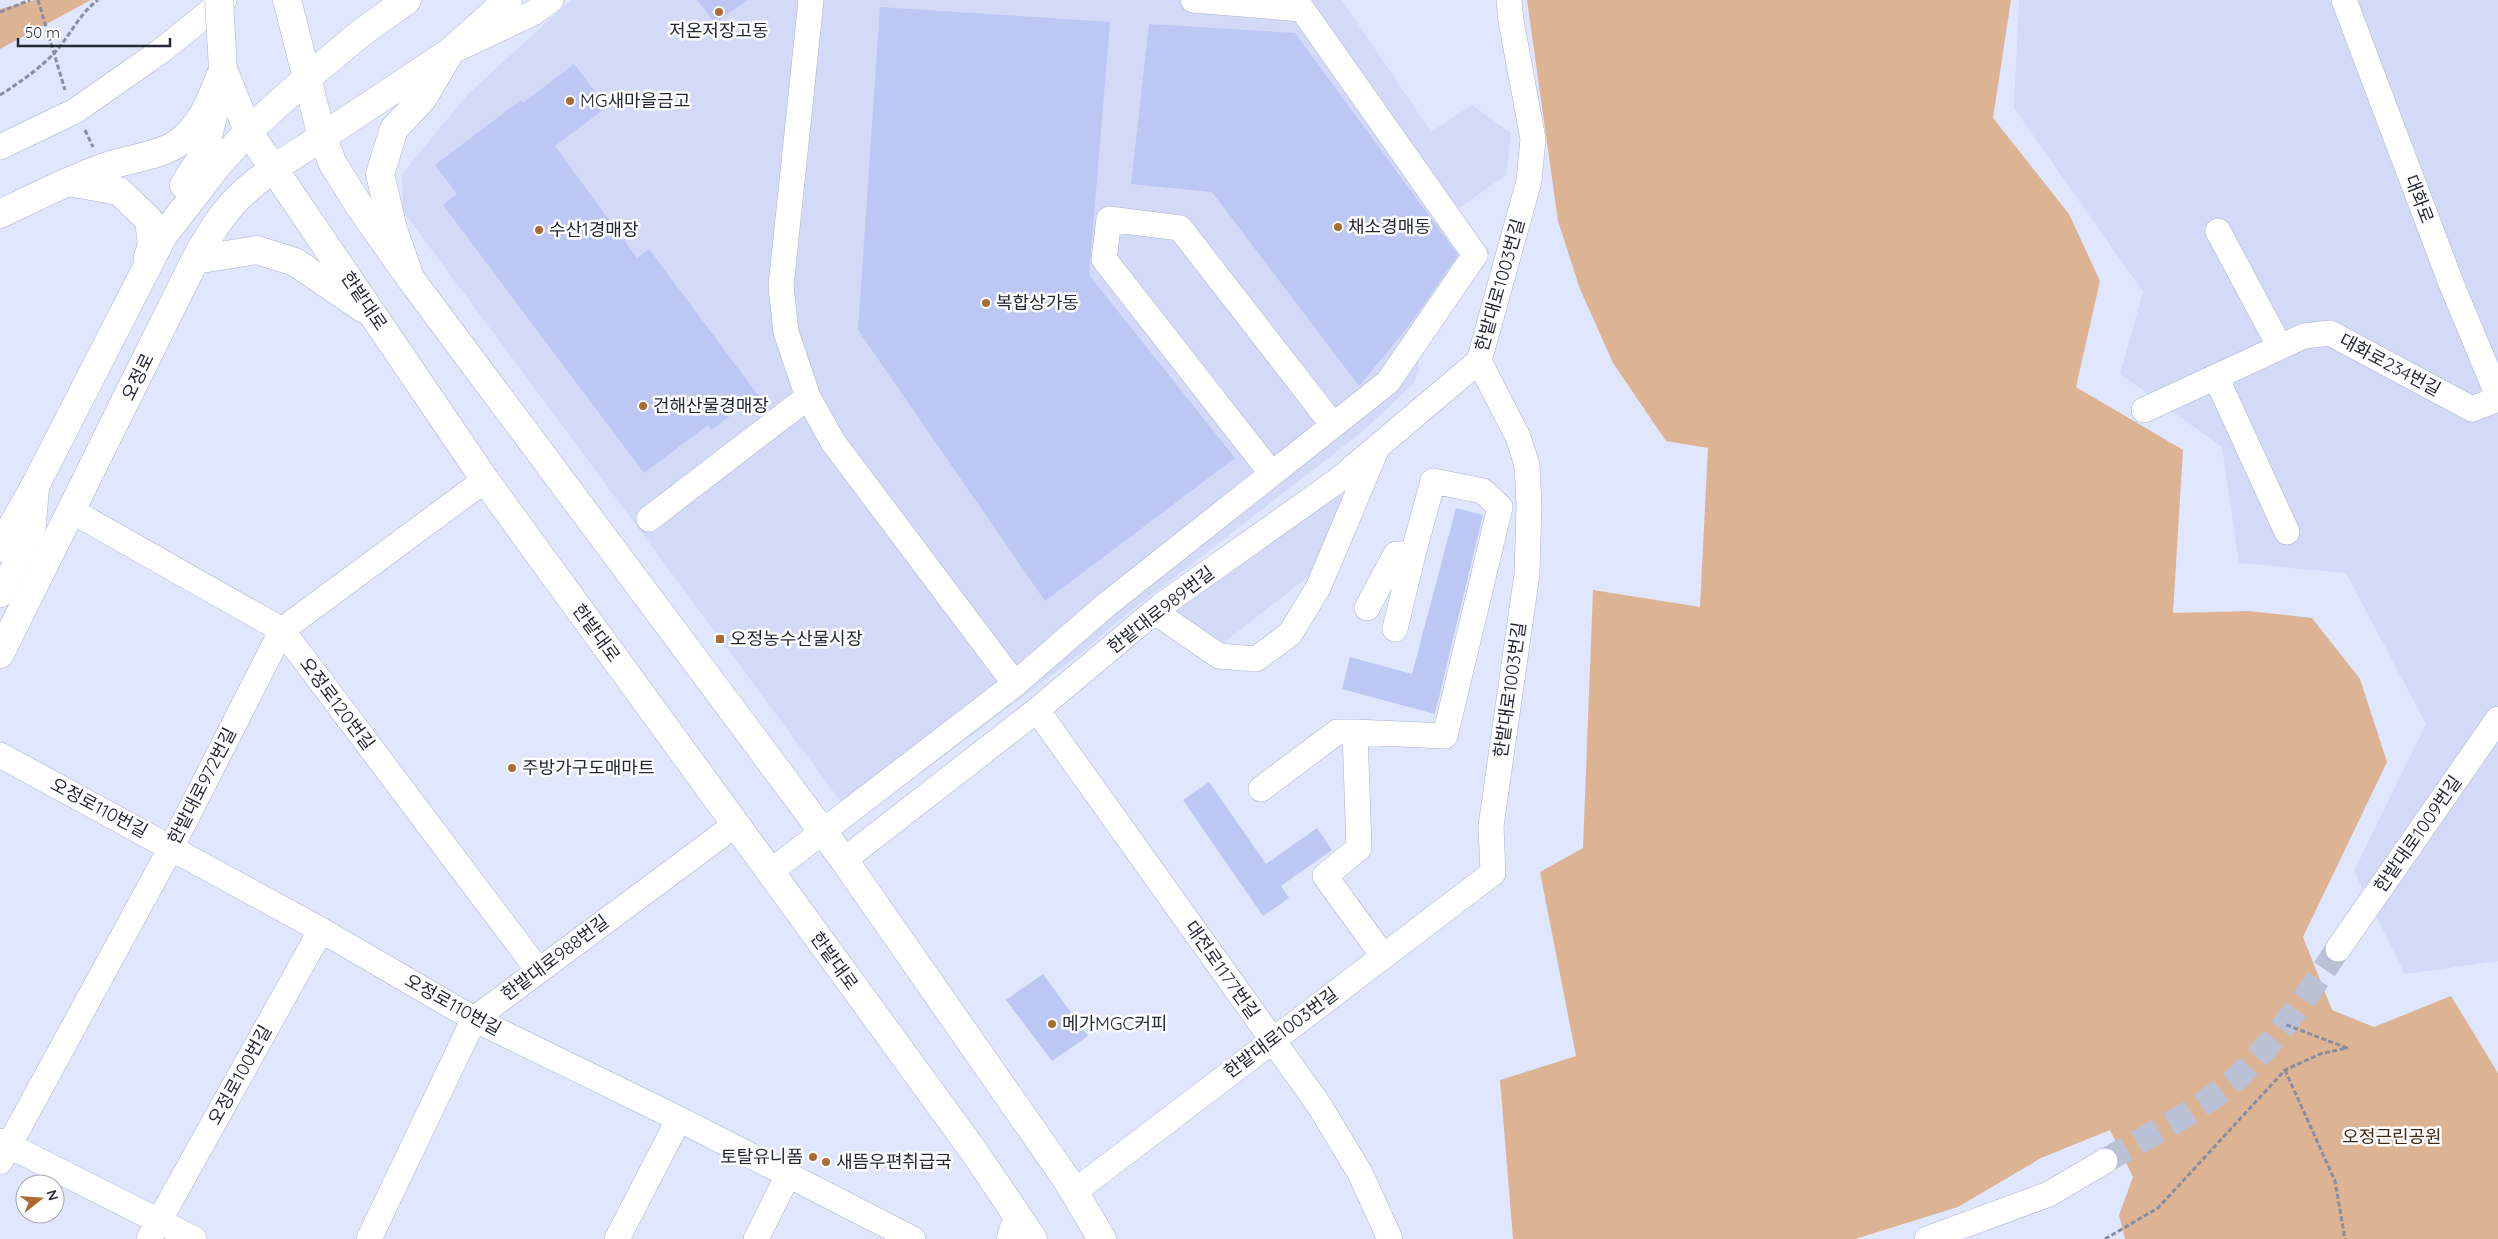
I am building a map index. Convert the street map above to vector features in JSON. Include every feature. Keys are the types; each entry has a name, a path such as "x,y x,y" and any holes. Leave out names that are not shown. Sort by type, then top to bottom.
{"main road":[{"name":"한밭대로","path":"219,0 223,69 248,131 485,480 1017,1213 1033,1239"},
{"path":"163,236 248,131 361,33 406,0"},
{"path":"322,136 450,52 508,0"},
{"path":"287,3 322,136 333,164 360,207 410,278 824,832 1074,1192 1102,1239"},
{"path":"410,278 393,229 380,174 394,129 423,98 450,52"},
{"path":"0,214 66,182 107,166 141,157 177,144 204,118 223,69"},
{"path":"0,548 37,482 135,293 163,236 180,192 203,155 213,122 223,69"},
{"name":"오정로","path":"0,654 195,260 225,212 252,184 322,136"},
{"path":"66,182 119,190 149,220 152,244 135,293"},
{"path":"195,260 257,250 295,262 373,315"}],"street":[{"path":"0,147 76,111 161,51 224,0"},
{"path":"450,52 533,13 551,0"},
{"path":"811,0 781,286 786,332 808,397 833,442 1015,684"},
{"path":"770,872 1015,684 1106,605 1388,382 1475,255 1302,9 1200,0"},
{"name":"한밭대로1003번길","path":"1074,1192 1493,873 1491,826 1527,574 1529,505 1527,465 1518,437 1478,361 1529,180 1533,139 1510,20 1509,0"},
{"name":"대화로","path":"2344,0 2450,283 2498,397"},
{"path":"1272,474 1104,259 1109,219 1180,228 1334,425"},
{"path":"2218,231 2280,348"},
{"name":"대화로234번길","path":"2144,410 2304,336 2330,333 2472,409 2498,397"},
{"name":"한밭대로989번길","path":"844,860 1037,710 1155,612 1337,481 1478,361"},
{"path":"2216,377 2287,532"},
{"path":"649,519 808,397"},
{"path":"1155,612 1219,656 1256,659 1290,634 1318,588 1377,448"},
{"name":"한밭대로972번길","path":"3,1150 172,846 282,630 485,480"},
{"path":"1395,629 1433,481 1483,491 1500,507 1529,505"},
{"path":"0,595 33,528 37,482"},
{"path":"1261,789 1337,732 1445,736 1500,507"},
{"name":"오정로120번길","path":"72,511 282,630 538,970"},
{"path":"1366,608 1396,554 1413,554"},
{"name":"대전로1177번길","path":"1037,710 1319,1105 1360,1173 1390,1239"},
{"name":"한밭대로1009번길","path":"2338,949 2498,719"},
{"path":"1355,732 1359,848 1325,876 1383,956"},
{"name":"오정로110번길","path":"0,755 172,846 322,930 474,1019 679,1119 913,1239"},
{"name":"한밭대로988번길","path":"369,1239 474,1019 735,825"},
{"name":"오정로100번길","path":"154,1230 322,930"},
{"path":"617,1239 679,1119"},
{"path":"3,1150 154,1230 194,1239"},
{"path":"1927,1239 2049,1194 2105,1161"},
{"path":"756,1239 788,1175"},
{"path":"1009,1239 1017,1213"}],"path":[{"path":"0,12 30,0"},
{"path":"38,0 55,52 62,84"},
{"path":"0,95 26,78 55,52 88,8 98,0"},
{"path":"84,128 95,150"},
{"path":"2106,1239 2158,1208 2285,1070 2320,1054 2347,1048 2284,1024"},
{"path":"2285,1070 2335,1181 2345,1239"}],"shaded area":[{"path":"571,0 1342,0 1431,132 1472,105 1511,133 1506,175 1458,209 1490,253 1416,349 1419,370 1414,383 1362,432 1113,625 1085,650 856,822 403,211 402,174 468,94"},
{"path":"2019,0 2498,0 2498,961 2405,974 2354,871 2426,724 2346,573 2239,563 2222,447 2120,374 2143,292 2014,108"},
{"path":"1335,487 1345,499 1313,573 1218,647 1167,614"}],"green space":[{"path":"35,0 91,0 0,49 0,9"},
{"name":"오정근린공원","path":"1527,0 2011,0 1993,118 2069,214 2100,281 2076,387 2183,450 2173,613 2249,611 2312,618 2360,679 2387,762 2303,937 2332,1010 2374,1027 2451,996 2498,1073 2498,1239 2125,1239 2119,1215 2133,1177 2110,1130 2041,1158 1958,1207 1855,1239 1513,1239 1500,1080 1576,1056 1540,872 1583,848 1593,590 1700,607 1708,448 1666,441 1613,363 1580,289 1558,221"}],"building":[{"name":"저온저장고동","path":"697,0 748,0 715,23"},
{"name":"복합상가동","path":"880,7 1110,22 1089,275 1235,458 1045,601 858,330"},
{"name":"채소경매동","path":"1149,24 1295,33 1458,255 1408,327 1359,386 1212,192 1131,184"},
{"path":"574,64 607,107 555,146 637,258 649,249 758,395 711,430 708,425 644,473 443,205 457,194 435,165 521,100 523,103"},
{"path":"1456,508 1483,515 1435,714 1342,689 1350,657 1412,674"},
{"path":"1209,782 1266,864 1317,828 1332,850 1281,886 1289,898 1263,916 1183,800"},
{"name":"메가MGC커피","path":"1043,974 1088,1036 1052,1061 1006,1000"}],"tunnel":[{"path":"2105,1161 2196,1109 2230,1084 2283,1027 2338,949"}],"place":[{"name":"저온저장고동","path":"719,12"},
{"name":"MG새마을금고","path":"570,101"},
{"name":"채소경매동","path":"1338,227"},
{"name":"수산1경매장","path":"539,230"},
{"name":"복합상가동","path":"986,303"},
{"name":"건해산물경매장","path":"643,406"},
{"name":"오정농수산물시장","path":"720,639"},
{"name":"주방가구도매마트","path":"512,768"},
{"name":"메가MGC커피","path":"1052,1024"},
{"name":"토탈유니폼","path":"813,1157"},
{"name":"새뜸우편취급국","path":"826,1162"}]}
